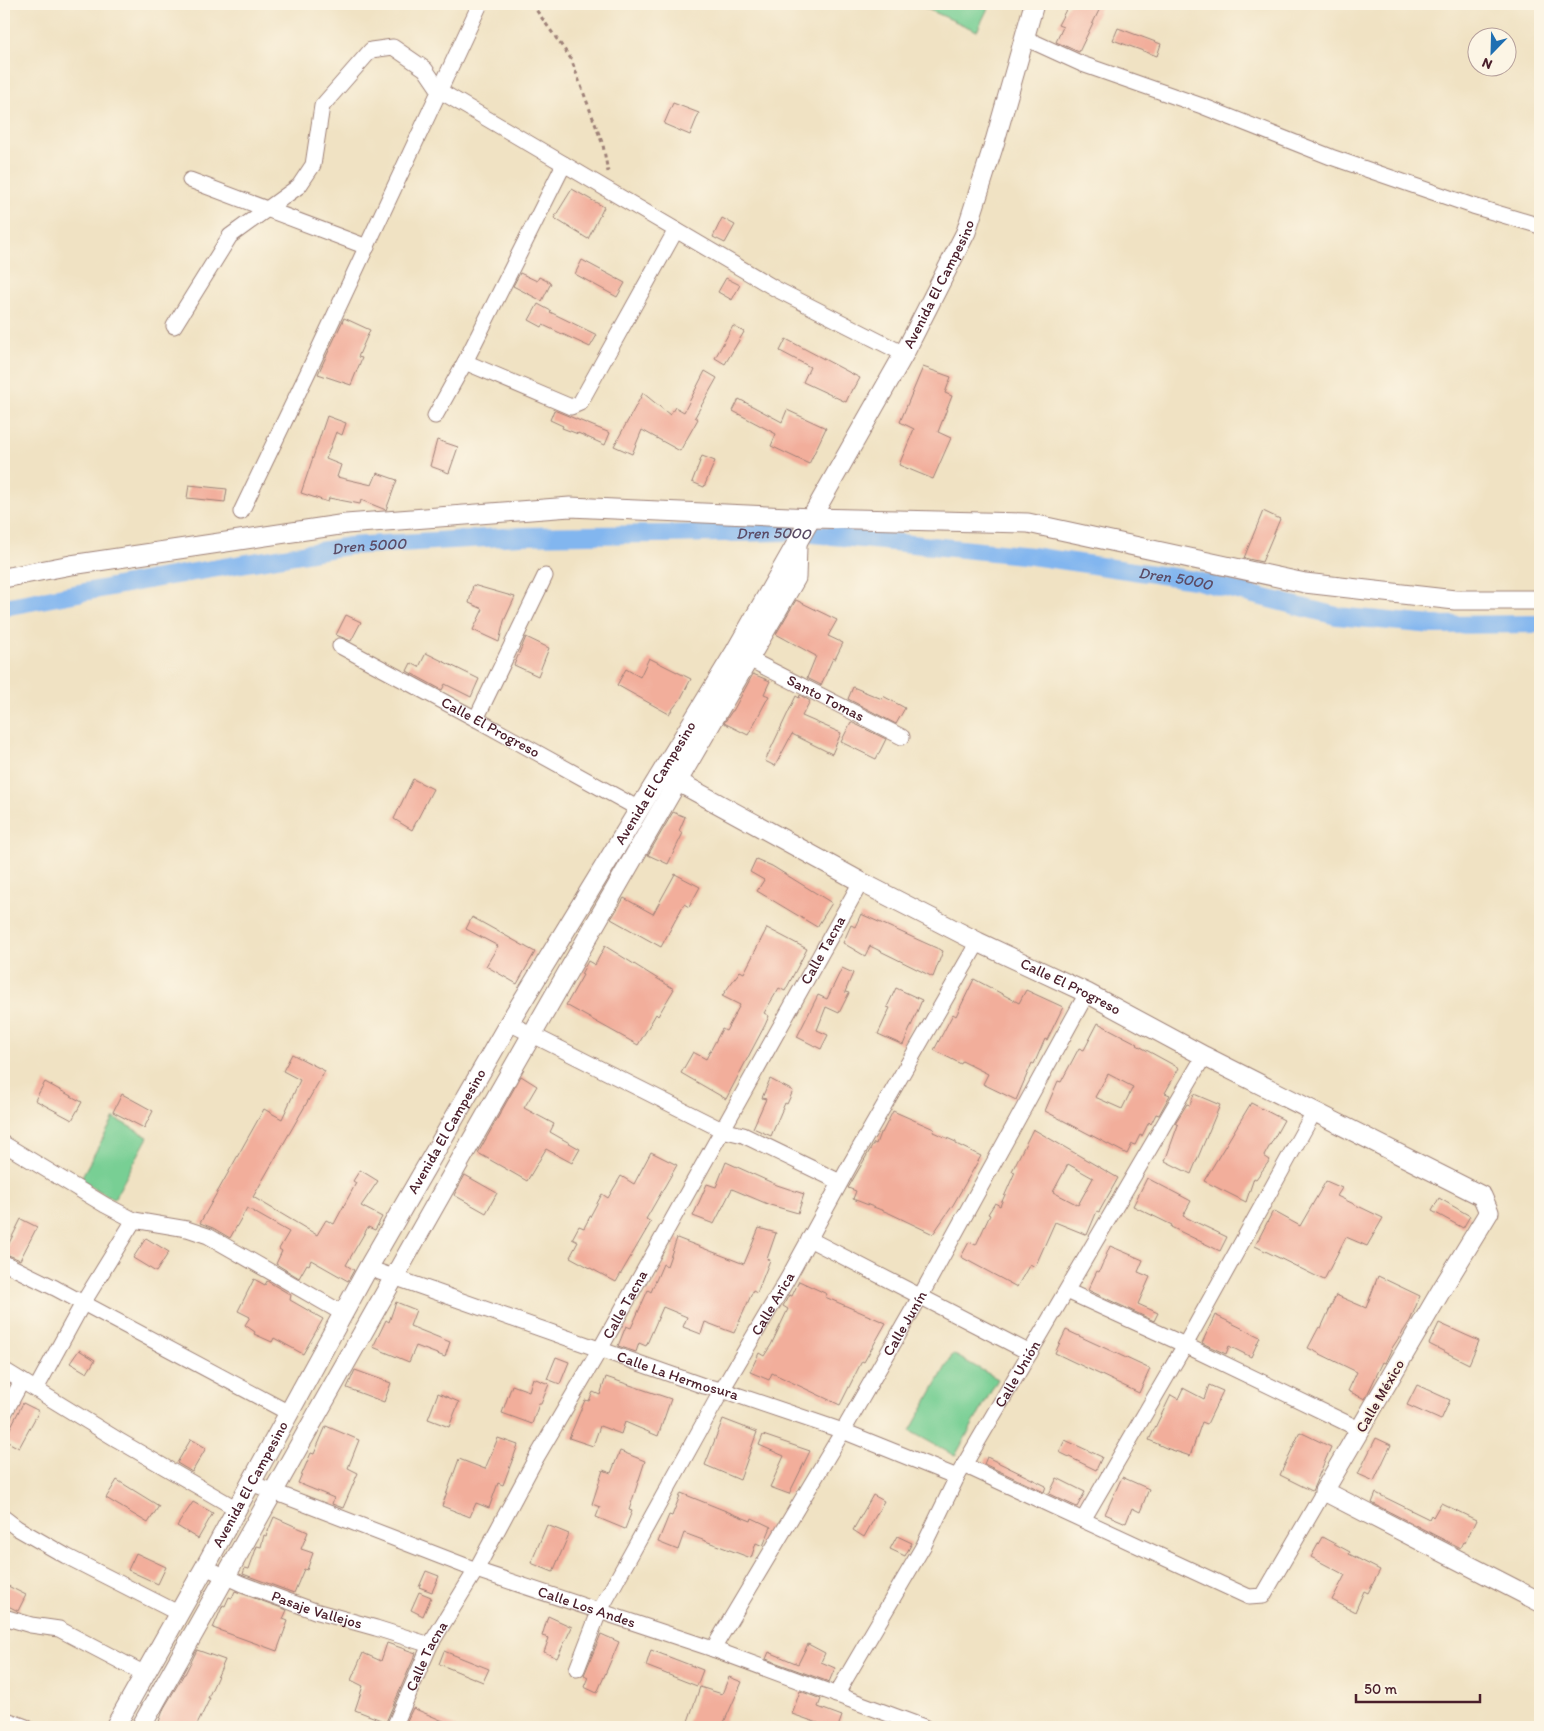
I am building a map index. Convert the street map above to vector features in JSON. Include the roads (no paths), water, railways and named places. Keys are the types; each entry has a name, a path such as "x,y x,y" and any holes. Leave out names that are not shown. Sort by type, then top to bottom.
{"street":[{"path":"240,512 367,247 480,4"},
{"name":"Avenida El Campesino","path":"142,1727 273,1491 532,1035 670,777 904,354 966,232 995,141 1034,4"},
{"path":"1025,38 1082,64 1202,106 1331,157 1473,206 1540,226"},
{"path":"174,326 230,236 299,186 313,165 322,106 371,50 393,47 425,69 440,91 776,289 904,354"},
{"path":"435,416 465,362 564,164"},
{"path":"190,180 367,247"},
{"path":"465,362 571,407 580,403 676,230"},
{"path":"4,578 71,564 346,524 570,507 811,520 1028,523 1305,583 1455,600 1540,600"},
{"name":"Avenida El Campesino","path":"115,1727 237,1509 368,1268 509,1024 639,810 670,777 749,659 796,578 797,545"},
{"path":"476,719 545,576"},
{"name":"Calle El Progreso","path":"340,646 639,810"},
{"name":"Santo Tomas","path":"749,659 902,737"},
{"name":"Calle El Progreso","path":"670,777 861,882 978,942 1087,994 1204,1056 1482,1196"},
{"name":"Calle Tacna","path":"394,1727 430,1645 476,1570 535,1460 599,1350 861,882"},
{"name":"Calle Arica","path":"577,1669 599,1612 722,1390 978,942"},
{"name":"Calle Junín","path":"713,1649 843,1431 920,1297 1087,994"},
{"path":"509,1024 722,1130 743,1135 840,1182"},
{"name":"Calle Unión","path":"836,1695 924,1545 961,1471 1204,1056"},
{"path":"1084,1520 1185,1345 1314,1112"},
{"path":"4,1144 105,1206 134,1220 186,1228 208,1236 344,1314"},
{"name":"Calle México","path":"1263,1596 1489,1212 1482,1196"},
{"path":"36,1389 82,1303 134,1220"},
{"path":"809,1239 1030,1353"},
{"path":"4,1263 289,1413"},
{"name":"Calle La Hermosura","path":"368,1268 704,1386 722,1390 961,1471 1084,1520 1249,1597 1263,1596"},
{"path":"1067,1291 1185,1345 1360,1430"},
{"path":"4,1370 118,1440 237,1509"},
{"path":"4,1414 22,1381"},
{"name":"Calle Los Andes","path":"251,1483 476,1570 713,1649 924,1727"},
{"path":"1324,1491 1540,1602"},
{"path":"4,1518 17,1528 66,1556 178,1613"},
{"name":"Pasaje Vallejos","path":"205,1567 316,1611 430,1645"},
{"path":"4,1618 31,1625 59,1629 144,1674"},
{"path":"4,1719 26,1727"}],"waterway":[{"name":"Dren 5000","path":"4,607 348,546 521,536 792,532 1032,556 1194,580 1337,616 1433,625 1540,624"}]}
